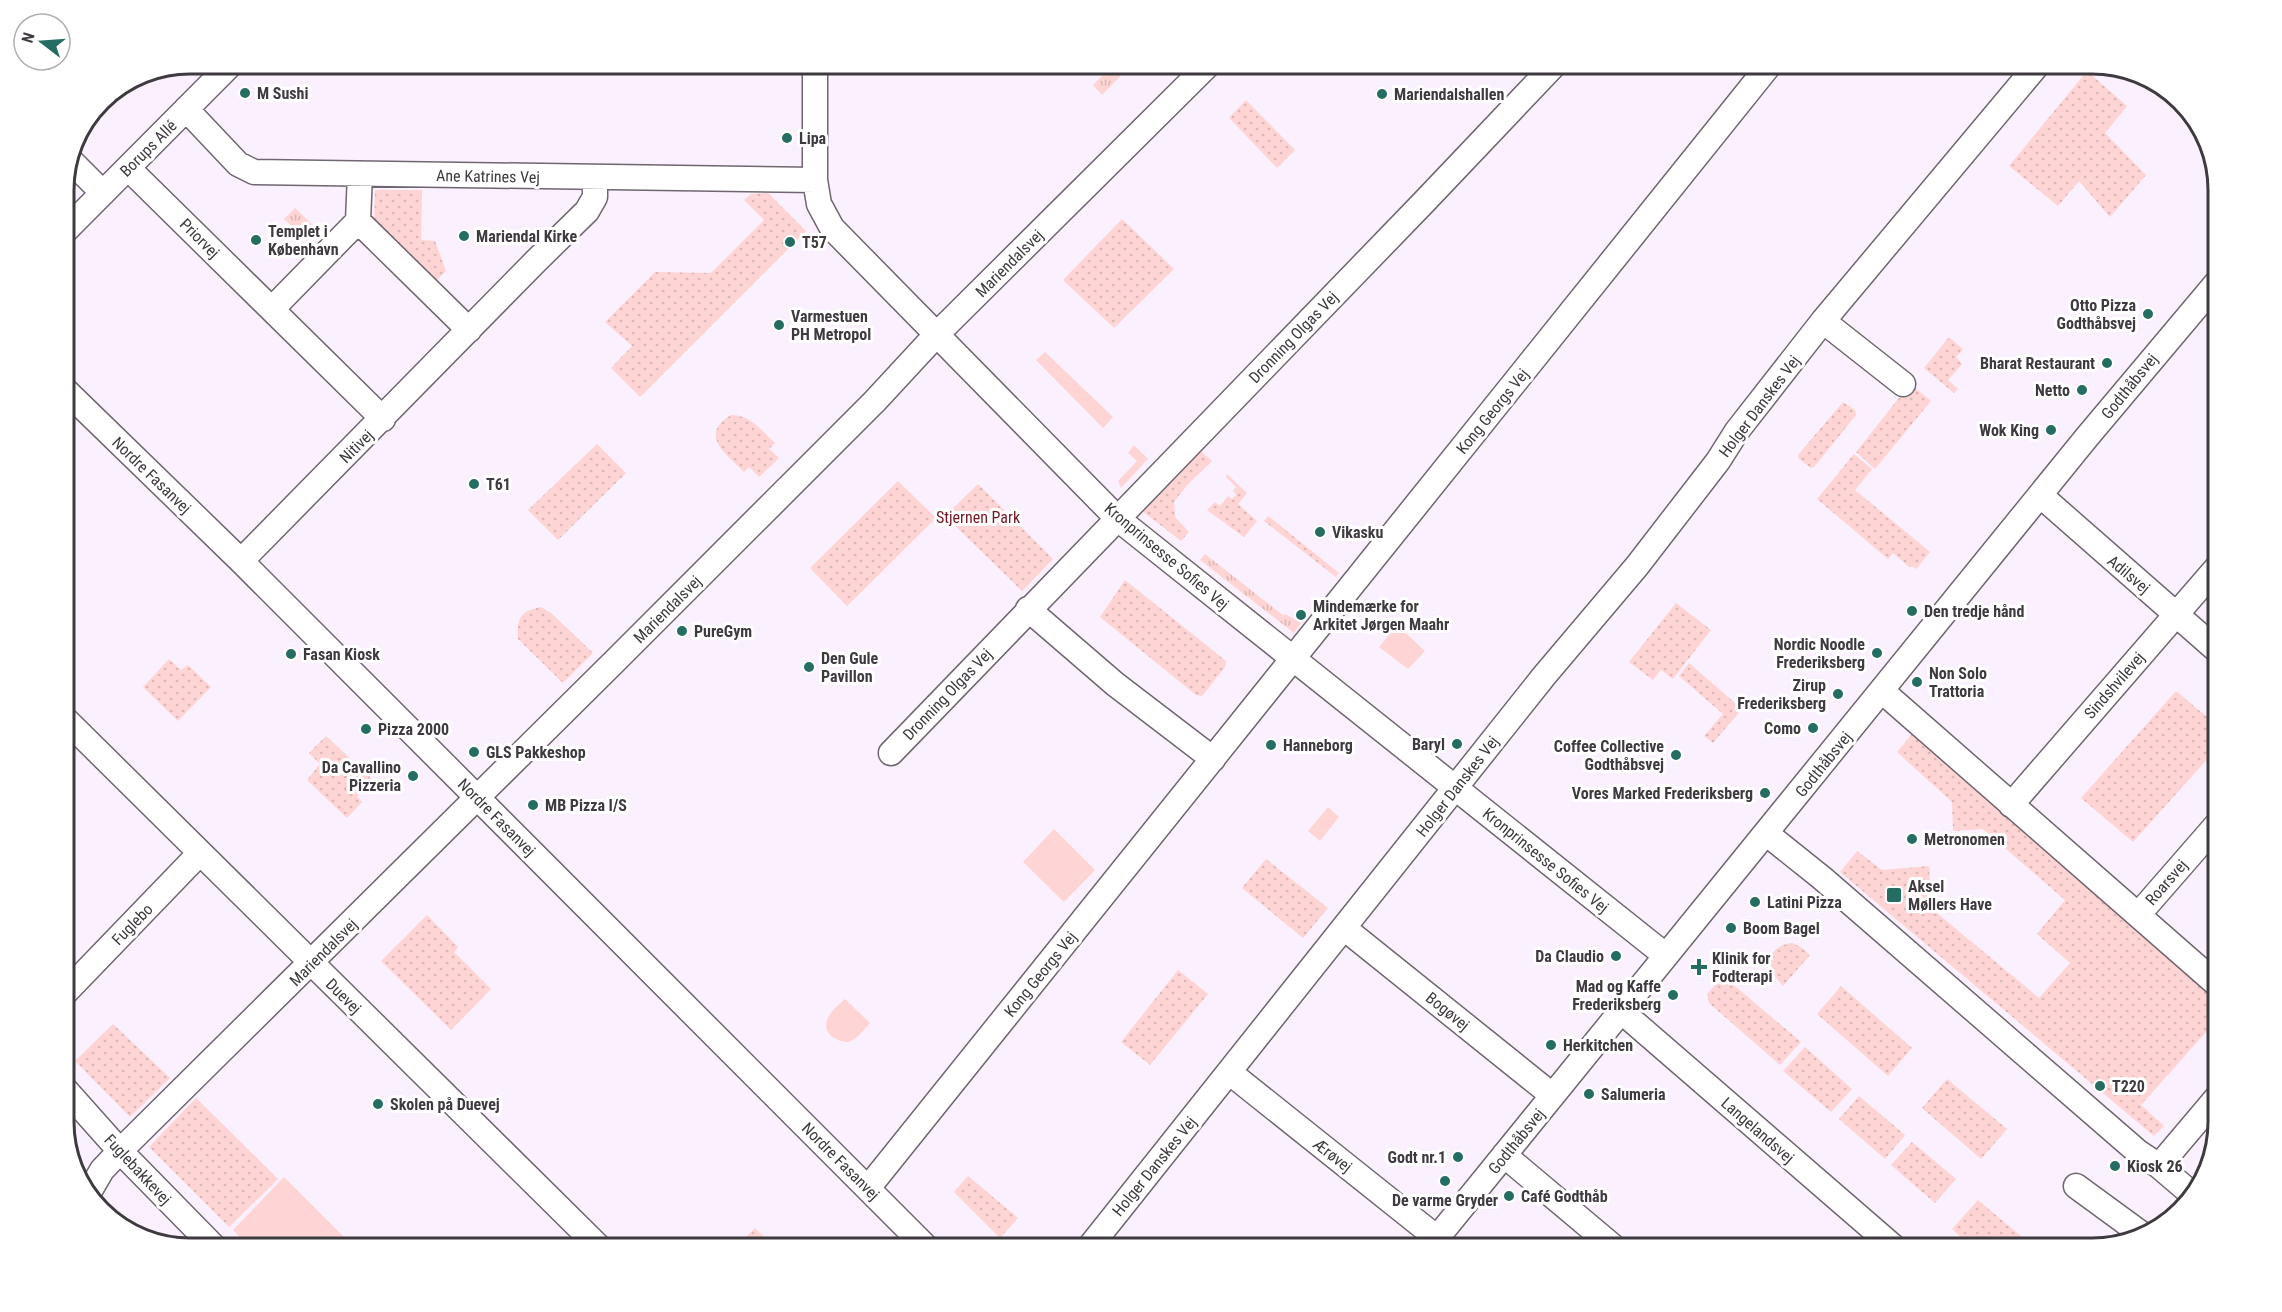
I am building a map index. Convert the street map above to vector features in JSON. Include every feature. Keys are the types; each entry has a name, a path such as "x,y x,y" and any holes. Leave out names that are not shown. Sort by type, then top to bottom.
{"street":[{"name":"Borups Allé","path":"74,222 221,74"},
{"name":"Kronprinsesse Sofies Vej","path":"815,74 815,180 819,204 832,228 1118,519 1665,955"},
{"name":"Mariendalsvej","path":"102,1170 875,401 937,334 1199,74"},
{"name":"Dronning Olgas Vej","path":"891,753 1545,74"},
{"name":"Kong Georgs Vej","path":"868,1188 1762,74"},
{"name":"Holger Danskes Vej","path":"1097,1238 1544,676 1637,566 1718,461 1737,431 1823,321 2030,74"},
{"name":"Ane Katrines Vej","path":"186,109 238,164 254,172 815,180"},
{"path":"76,166 103,193"},
{"name":"Priorvej","path":"128,168 383,419"},
{"path":"272,309 358,221 360,174"},
{"name":"Nitivej","path":"241,561 587,212 595,197 595,178"},
{"path":"358,221 469,330"},
{"name":"Godthåbsvej","path":"1437,1238 2040,495 2208,293"},
{"path":"1823,321 1903,384"},
{"name":"Nordre Fasanvej","path":"74,399 241,561 917,1238"},
{"name":"Adilsvej","path":"2040,495 2208,642"},
{"name":"Sindshvilevej","path":"2010,805 2208,578"},
{"path":"1028,609 1115,684 1213,759"},
{"path":"1882,691 2208,976"},
{"name":"Duevej","path":"74,728 590,1238"},
{"path":"1767,834 1822,878 2138,1152 2186,1189"},
{"name":"Roarsvej","path":"2138,915 2208,835"},
{"name":"Fuglebo","path":"74,984 200,853"},
{"name":"Bogøvej","path":"1344,928 1552,1095"},
{"name":"Langelandsvej","path":"1621,1011 1883,1238"},
{"name":"Ærøvej","path":"1229,1072 1427,1238"},
{"name":"Fuglebakkevej","path":"74,1099 120,1151 205,1238"},
{"path":"2159,1166 2208,1108"},
{"path":"1504,1155 1603,1238"},
{"path":"88,1179 102,1170"},
{"path":"93,1186 102,1170"},
{"path":"2076,1186 2136,1230"}],"green space":[{"path":"1104,74 1122,74 1102,95 1093,85"},
{"path":"2085,74 2090,74 2127,106 2105,133 2146,175 2110,217 2079,181 2058,206 2009,166"},
{"path":"1246,100 1295,150 1277,168 1229,118"},
{"path":"375,190 422,190 421,240 435,241 446,271 432,285 374,226"},
{"path":"768,193 806,231 640,397 611,368 632,346 605,322 655,272 711,273 764,220 744,200 751,194"},
{"path":"295,208 321,233 310,244 284,219"},
{"path":"1122,219 1174,269 1114,328 1063,280"},
{"path":"1949,337 1963,349 1956,357 1962,364 1948,380 1958,389 1954,393 1924,368"},
{"path":"1045,352 1113,417 1103,428 1036,360"},
{"path":"1910,384 1931,401 1875,469 1856,452"},
{"path":"1843,402 1855,410 1856,415 1811,468 1799,459 1798,455"},
{"path":"731,415 750,421 775,443 769,449 779,458 759,477 749,467 744,472 718,444 717,430 721,422"},
{"path":"597,444 626,473 558,540 528,510"},
{"path":"1134,445 1148,459 1121,488 1118,481 1137,461 1128,453"},
{"path":"1201,451 1212,461 1187,485 1174,502 1175,517 1189,532 1181,541 1142,511"},
{"path":"1854,454 1872,469 1855,490 1930,552 1916,569 1909,567 1893,553 1888,559 1817,499"},
{"path":"1227,474 1247,493 1238,504 1257,521 1244,537 1207,510 1215,502 1220,506 1228,496 1232,499 1236,495 1233,491 1236,487 1226,477"},
{"path":"898,481 936,518 847,606 810,568"},
{"name":"Stjernen Park","path":"978,484 1053,559 1022,591 945,516"},
{"path":"1268,516 1339,573 1336,577 1264,521"},
{"path":"1205,554 1284,616 1285,614 1301,623 1294,633 1200,560"},
{"path":"1125,580 1226,661 1225,667 1202,696 1196,695 1100,617"},
{"path":"1676,603 1711,630 1673,679 1661,670 1653,680 1629,662"},
{"path":"541,607 551,613 593,653 563,683 518,639 521,617 528,611"},
{"path":"1397,625 1425,651 1408,669 1379,647"},
{"path":"169,659 181,670 188,665 211,687 178,721 143,687"},
{"path":"1689,663 1742,709 1713,743 1704,736 1723,714 1679,676"},
{"path":"2176,691 2208,718 2208,758 2133,842 2081,798"},
{"name":"Aksel Møllers Have","path":"1912,734 2208,993 2208,1030 2141,1105 2164,1126 2154,1136 1840,872 1857,851 1882,870 1929,866 1932,909 2039,998 2070,963 2037,934 2065,900 1983,829 1953,831 1952,802 1897,752"},
{"path":"326,736 378,785 375,788 370,783 357,796 362,802 347,818 307,780 320,764 309,753"},
{"path":"1328,807 1339,817 1320,841 1308,831"},
{"path":"1054,829 1095,870 1064,902 1023,862"},
{"path":"1266,859 1328,908 1303,938 1242,888"},
{"path":"427,915 458,947 454,952 491,989 451,1030 381,961"},
{"path":"1792,943 1810,955 1783,986 1771,972 1771,956 1781,946"},
{"path":"1178,970 1208,994 1150,1065 1121,1042"},
{"path":"1723,976 1801,1042 1780,1065 1709,1003 1707,994"},
{"path":"1841,986 1912,1048 1888,1076 1817,1014"},
{"path":"845,999 870,1023 857,1037 848,1042 834,1038 826,1028 828,1017"},
{"path":"113,1024 170,1078 130,1117 75,1061"},
{"path":"1805,1047 1852,1089 1831,1112 1783,1071"},
{"path":"1947,1079 2007,1129 1981,1159 1922,1108"},
{"path":"1859,1096 1905,1135 1885,1159 1839,1119"},
{"path":"196,1098 278,1179 229,1227 149,1147"},
{"path":"1912,1142 1956,1179 1935,1203 1891,1165"},
{"path":"968,1176 1018,1218 1000,1238 954,1192"},
{"path":"284,1177 345,1238 241,1238 233,1230"},
{"path":"1978,1200 2023,1238 1962,1238 1952,1229"},
{"path":"755,1228 765,1238 745,1238"}],"place":[{"name":"M Sushi","path":"245,93"},
{"name":"Mariendalshallen","path":"1382,94"},
{"name":"Lipa","path":"787,138"},
{"name":"Mariendal Kirke","path":"464,236"},
{"name":"Templet i København","path":"256,240"},
{"name":"T57","path":"790,242"},
{"name":"Otto Pizza Godthåbsvej","path":"2148,314"},
{"name":"Varmestuen PH Metropol","path":"779,325"},
{"name":"Bharat Restaurant","path":"2107,363"},
{"name":"Netto","path":"2082,390"},
{"name":"Wok King","path":"2051,430"},
{"name":"T61","path":"474,484"},
{"name":"Vikasku","path":"1320,532"},
{"name":"Den tredje hånd","path":"1912,611"},
{"name":"Mindemærke for Arkitet Jørgen Maahr","path":"1301,615"},
{"name":"PureGym","path":"682,631"},
{"name":"Nordic Noodle Frederiksberg","path":"1877,653"},
{"name":"Fasan Kiosk","path":"291,654"},
{"name":"Den Gule Pavillon","path":"809,667"},
{"name":"Non Solo Trattoria","path":"1917,682"},
{"name":"Zirup Frederiksberg","path":"1838,694"},
{"name":"Como","path":"1813,728"},
{"name":"Pizza 2000","path":"366,729"},
{"name":"Baryl","path":"1457,744"},
{"name":"Hanneborg","path":"1271,745"},
{"name":"GLS Pakkeshop","path":"474,752"},
{"name":"Coffee Collective Godthåbsvej","path":"1676,755"},
{"name":"Da Cavallino Pizzeria","path":"413,776"},
{"name":"Vores Marked Frederiksberg","path":"1765,793"},
{"name":"MB Pizza I/S","path":"533,805"},
{"name":"Metronomen","path":"1912,839"},
{"name":"Aksel Møllers Have","path":"1894,895"},
{"name":"Latini Pizza","path":"1755,902"},
{"name":"Boom Bagel","path":"1731,928"},
{"name":"Da Claudio","path":"1616,956"},
{"name":"Klinik for Fodterapi","path":"1699,967"},
{"name":"Mad og Kaffe Frederiksberg","path":"1673,995"},
{"name":"Herkitchen","path":"1551,1045"},
{"name":"T220","path":"2100,1086"},
{"name":"Salumeria","path":"1589,1094"},
{"name":"Skolen på Duevej","path":"378,1104"},
{"name":"Godt nr.1","path":"1458,1157"},
{"name":"Kiosk 26","path":"2115,1166"},
{"name":"De varme Gryder","path":"1445,1181"},
{"name":"Café Godthåb","path":"1509,1196"}]}
